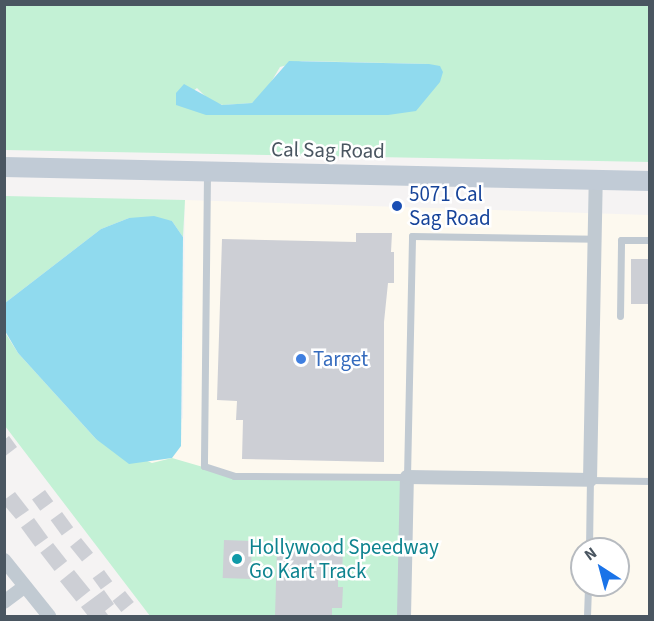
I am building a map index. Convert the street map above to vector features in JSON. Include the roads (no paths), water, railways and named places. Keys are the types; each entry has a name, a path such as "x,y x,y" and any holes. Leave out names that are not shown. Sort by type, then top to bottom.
{"main road":[{"name":"Cal Sag Road","path":"4,167 650,181"}],"street":[{"path":"404,616 407,477 590,480 596,180"},
{"path":"4,560 49,616"},
{"path":"4,602 25,586"}],"lane":[{"path":"207,171 204,466 234,476 407,477 412,236 595,239"},
{"path":"620,316 621,240 650,240"},
{"path":"589,537 590,480 650,481"},
{"path":"587,616 588,597"}],"water":[{"path":"289,61 429,64 440,66 443,72 440,82 416,111 388,115 206,115 176,105 176,93 184,84 222,105 252,103"},
{"path":"154,216 172,221 183,237 181,446 172,458 129,464 96,439 18,353 5,331 5,303 101,229 129,218"}],"place":[{"name":"5071 Cal Sag Road","path":"397,206"},
{"name":"Target","path":"301,359"},
{"name":"Hollywood Speedway Go Kart Track","path":"237,559"}]}
